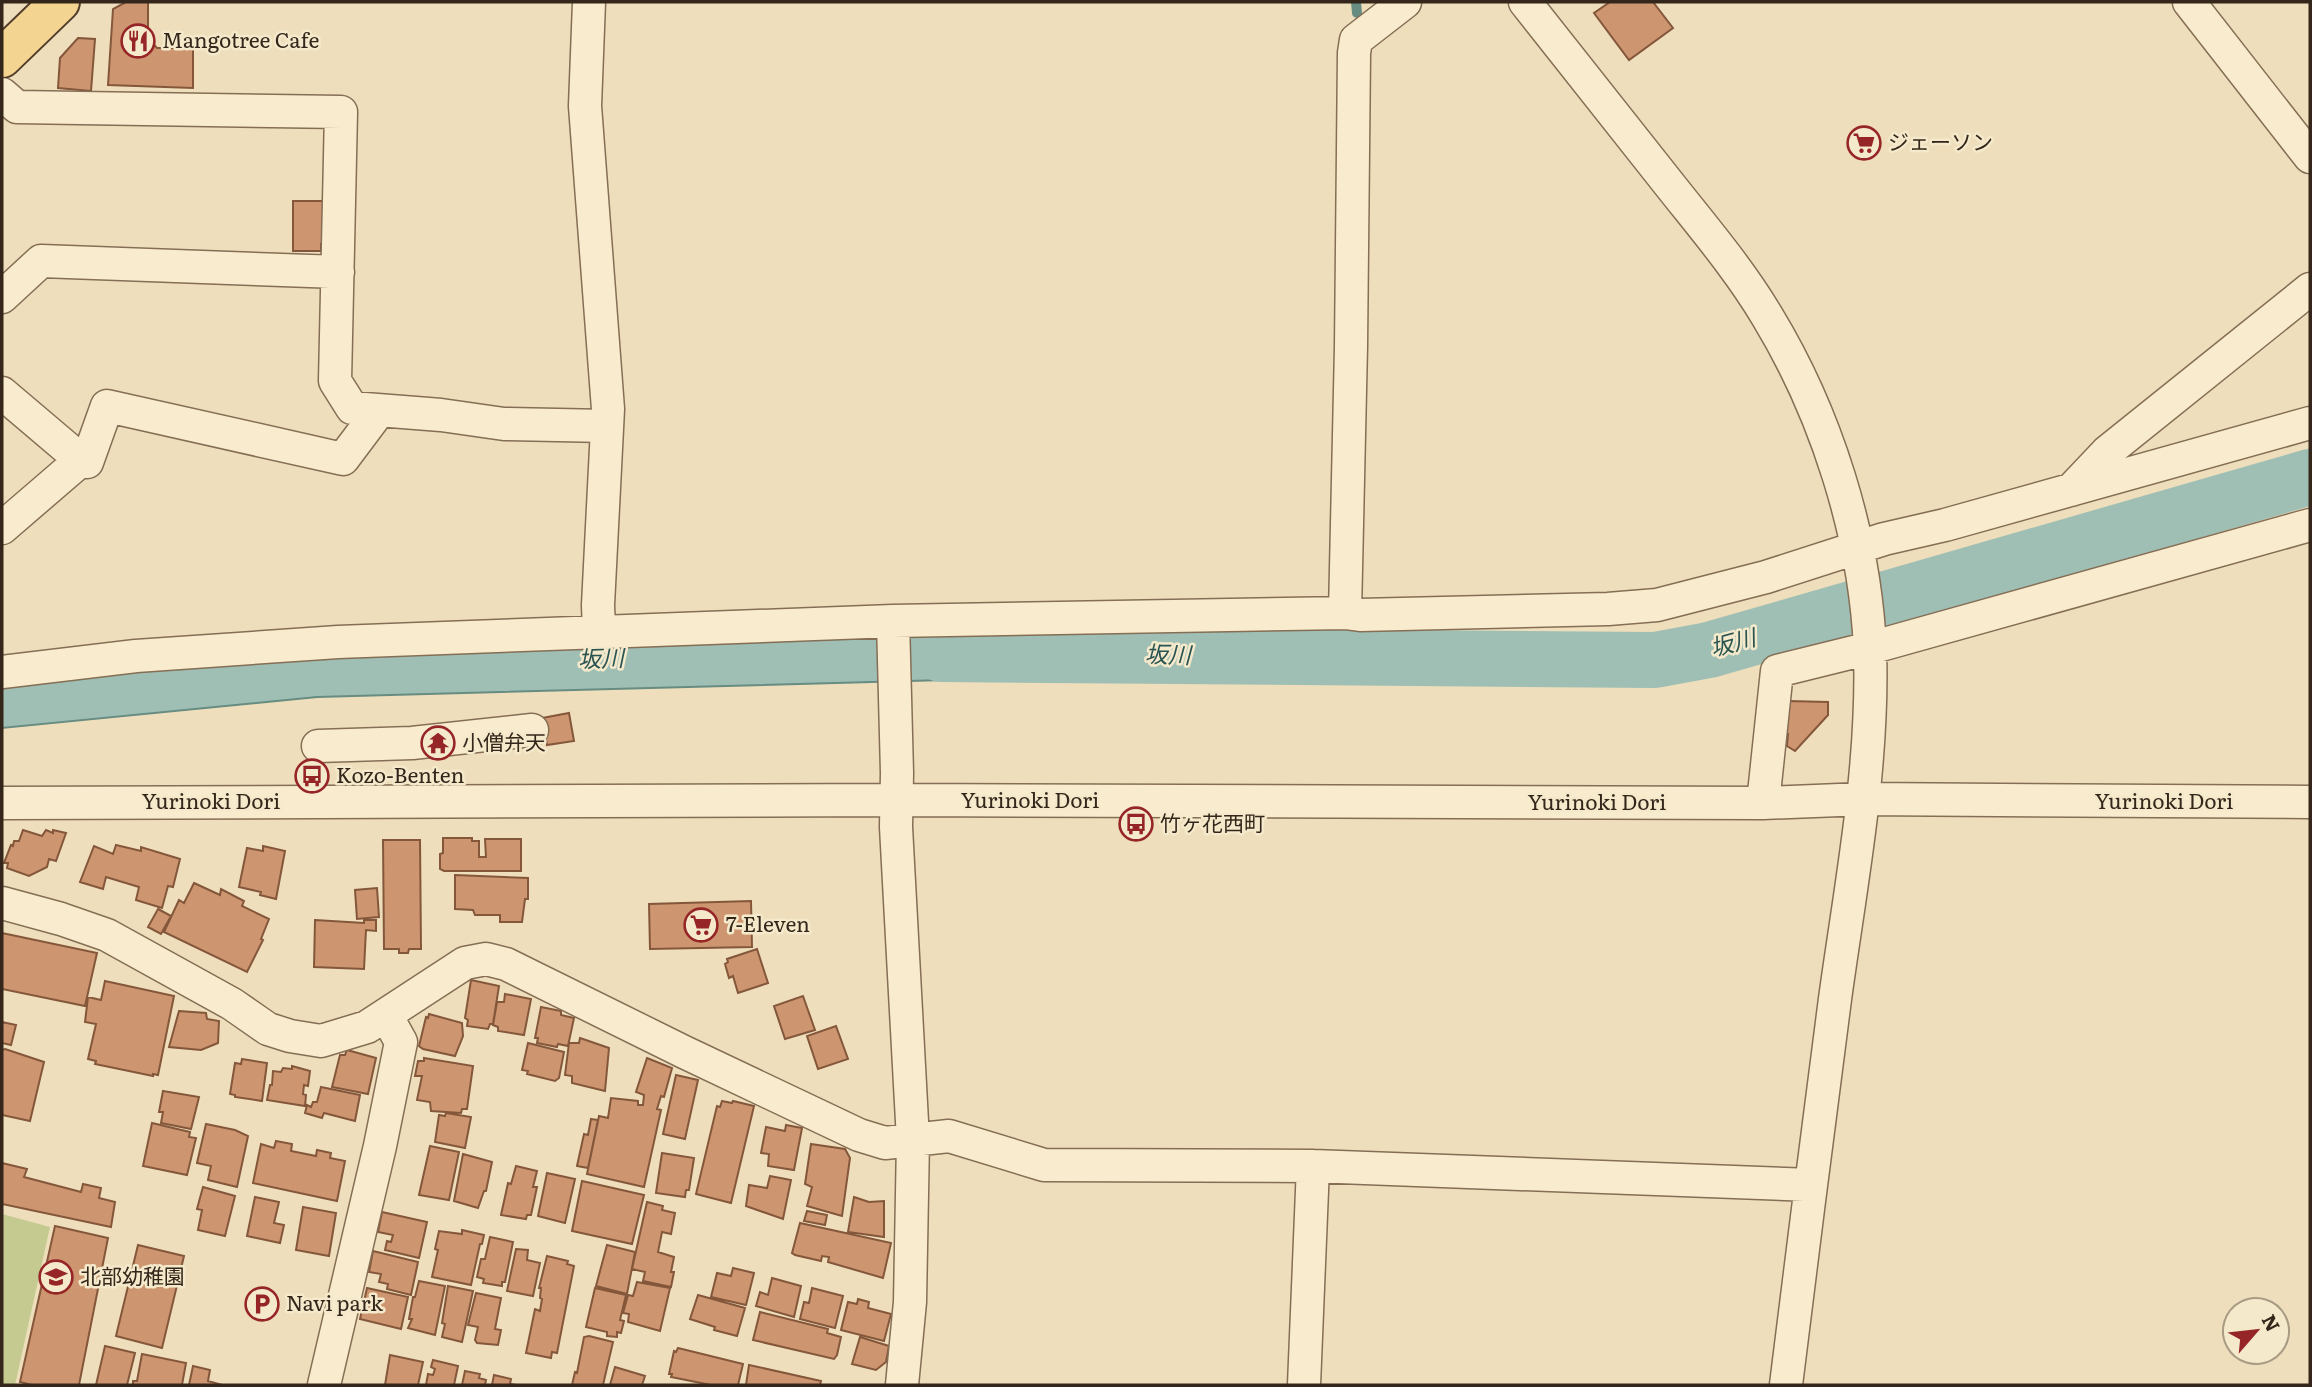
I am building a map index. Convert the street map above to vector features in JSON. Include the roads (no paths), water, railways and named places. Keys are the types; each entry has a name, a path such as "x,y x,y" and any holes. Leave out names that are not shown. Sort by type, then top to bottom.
{"main road":[{"path":"2,58 60,2"}],"street":[{"path":"589,2 585,106 608,409 599,632"},
{"path":"1345,613 1354,53 1356,40 1405,2"},
{"path":"1525,2 1709,235 1768,317 1817,416 1833,459 1859,555 1869,643 1869,735 1864,799 1786,1385"},
{"path":"2189,2 2310,157"},
{"path":"2,94 17,107 341,112 335,381 352,408 441,415 504,424 607,426"},
{"path":"2,297 41,261 338,272"},
{"path":"2071,491 2108,452 2310,289"},
{"path":"2,393 81,460 87,462 107,406 343,459 379,411"},
{"path":"2,673 136,656 291,645 599,632 1608,609 1657,605 1859,555 2310,423"},
{"path":"2,528 81,460"},
{"path":"1763,803 1777,671 1869,643 2310,525"},
{"path":"893,626 896,827 913,1140 910,1316 902,1385"},
{"path":"318,746 412,743 531,730"},
{"name":"Yurinoki Dori","path":"2,803 897,800 1763,803 1864,799 2310,802"},
{"path":"2,902 107,935 232,1004 268,1029 321,1041 367,1027 465,963 486,959 506,964 859,1135 885,1143 949,1136 1044,1165 1313,1166 1811,1185"},
{"path":"324,1385 380,1146 401,1042 386,1015"},
{"path":"1304,1385 1313,1166"}],"water":[{"path":"1018,627 1018,678 317,697 2,728 2,683 31,679 481,646"}],"waterway":[{"path":"1356,2 1357,13"},
{"name":"坂川","path":"941,654 1655,660 1709,650 2310,477"}],"place":[{"name":"Mangotree Cafe","path":"138,41"},
{"name":"ジェーソン","path":"1864,143"},
{"name":"小僧弁天","path":"438,743"},
{"name":"Kozo-Benten","path":"312,776"},
{"name":"竹ヶ花西町","path":"1136,824"},
{"name":"7-Eleven","path":"701,925"},
{"name":"北部幼稚園","path":"56,1277"},
{"name":"Navi park","path":"262,1304"}]}
